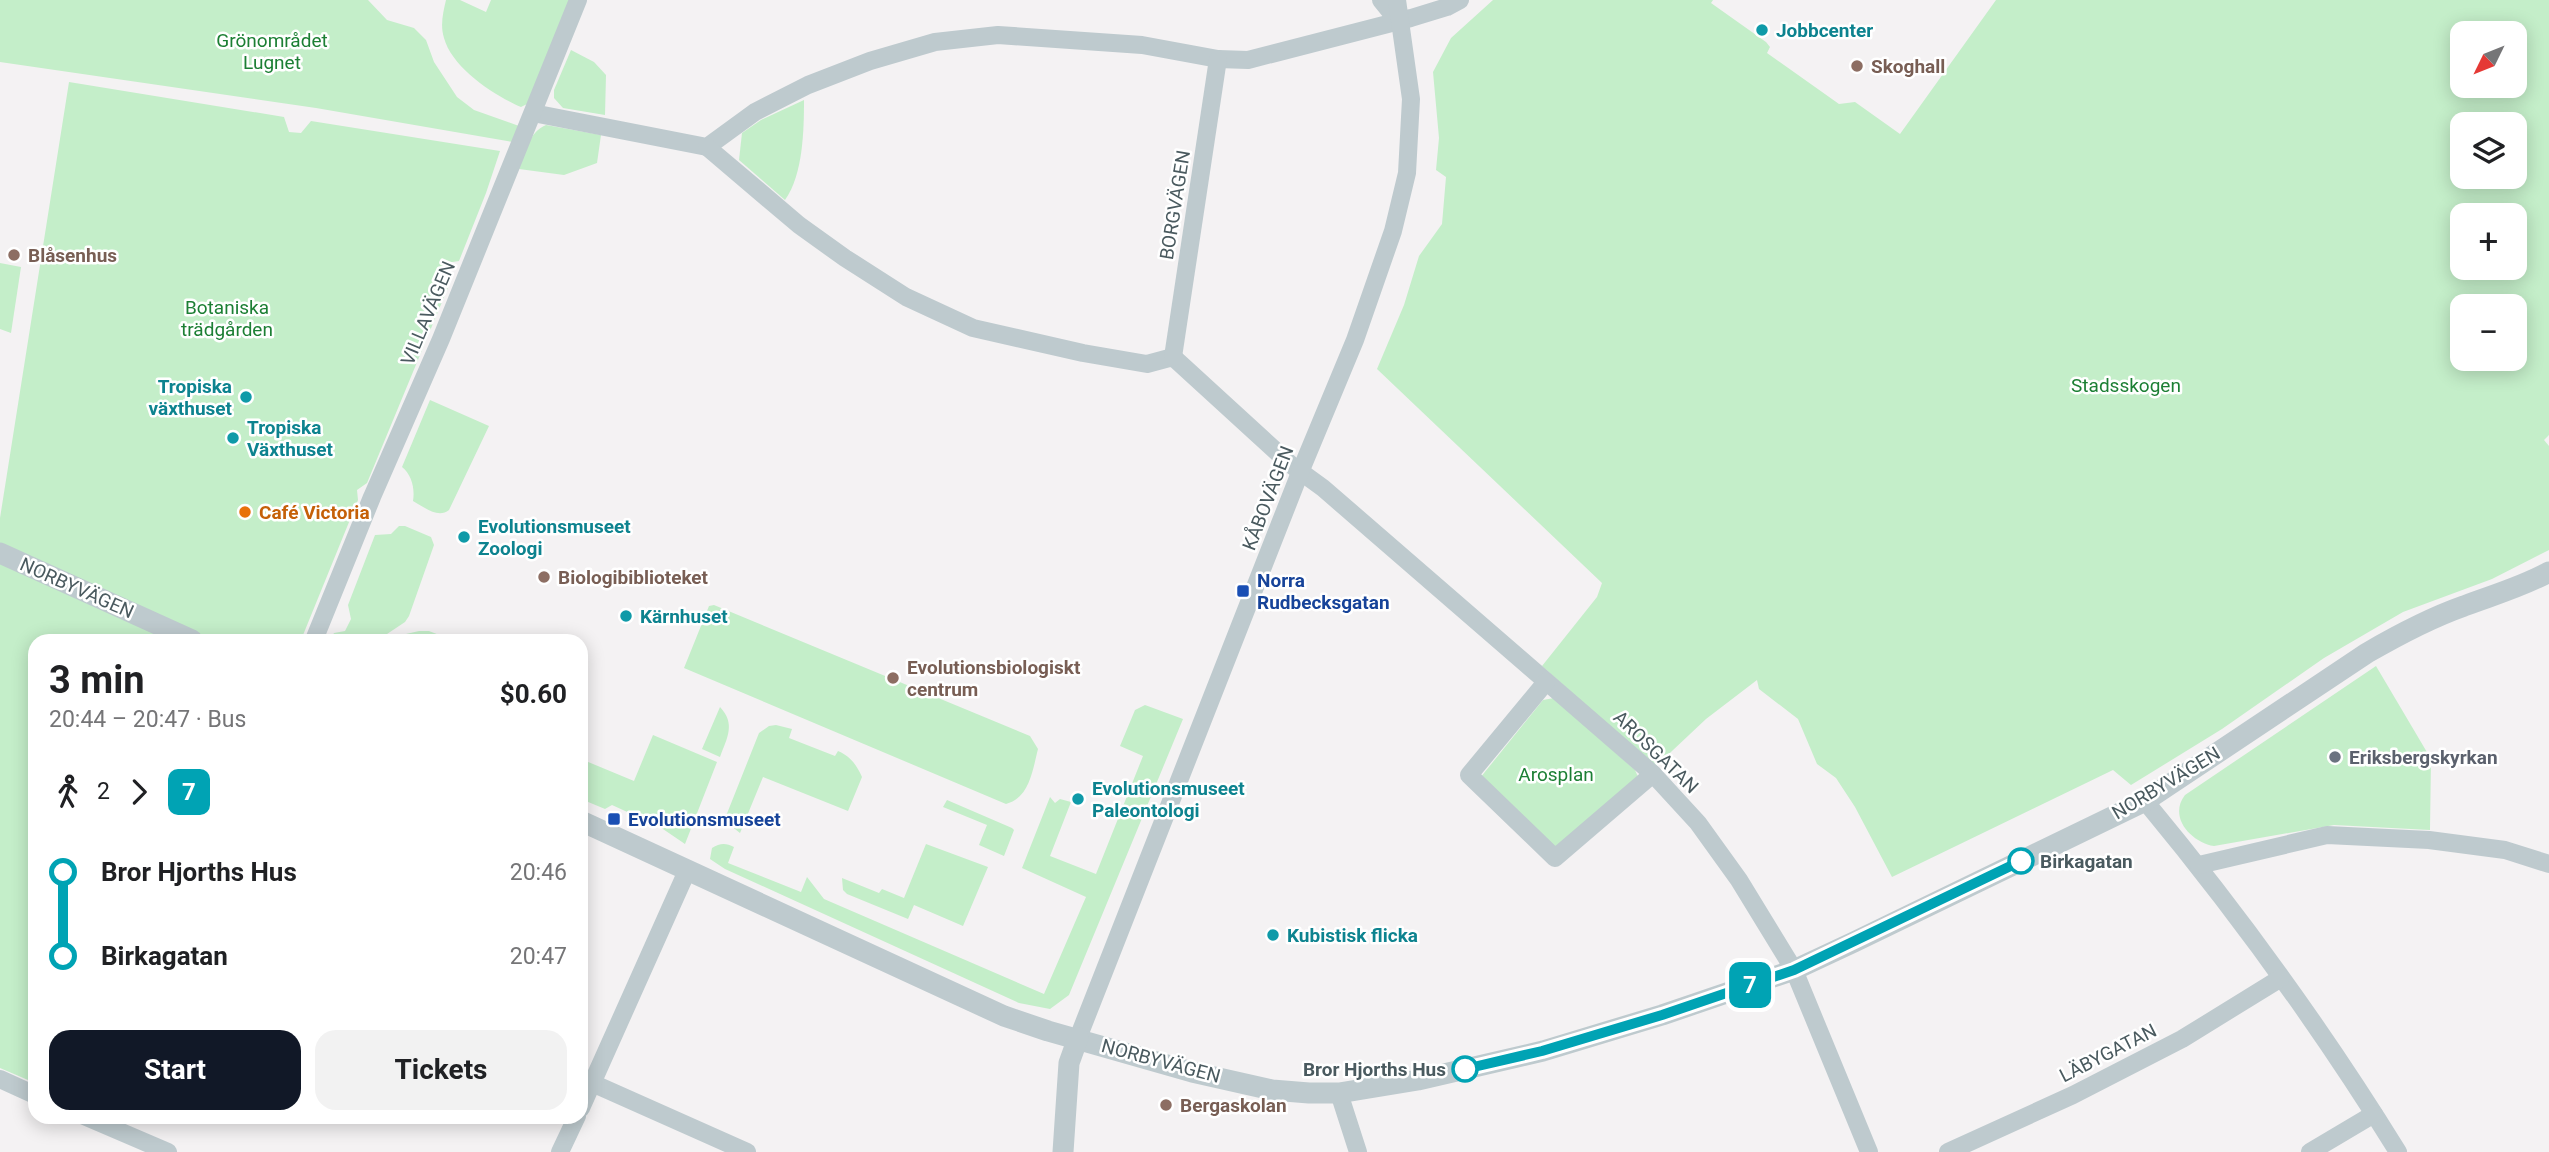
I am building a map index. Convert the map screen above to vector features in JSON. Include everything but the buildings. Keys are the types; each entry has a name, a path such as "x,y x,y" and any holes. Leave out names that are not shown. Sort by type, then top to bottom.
{"street":[{"name":"VILLAVÄGEN","path":"316,634 369,502 441,339 578,0"},
{"path":"1381,0 1398,21"},
{"name":"KÅBOVÄGEN","path":"1077,1038 1371,296 1393,231 1407,173 1411,99 1397,0"},
{"path":"707,146 755,112 808,85 870,61 934,42 998,35 1052,38 1142,45 1219,59 1248,60 1398,21 1447,7 1460,0"},
{"name":"BORGVÄGEN","path":"1173,357 1219,59"},
{"path":"533,113 707,146 799,225 845,258 906,297 973,328 1083,353 1147,364 1173,357 1290,464 1301,470"},
{"name":"AROSGATAN","path":"1301,470 1653,774 1698,823 1732,870 1794,970 1869,1152"},
{"name":"NORBYVÄGEN","path":"0,552 179,634"},
{"name":"NORBYVÄGEN","path":"588,824 1004,1016 1192,1072 1272,1090 1339,1093 1418,1080 1542,1051 1662,1015 1794,970 2144,801 2367,653 2437,618 2526,584 2549,572"},
{"path":"1546,682 1469,775 1555,858 1653,774"},
{"path":"2144,801 2199,865 2281,978 2398,1152"},
{"path":"2199,865 2327,835 2429,840 2505,850 2549,864"},
{"path":"588,1092 687,871"},
{"name":"LÄBYGATAN","path":"1948,1152 2073,1095 2182,1039 2281,978"},
{"path":"1063,1152 1069,1063 1077,1038"},
{"path":"0,1079 28,1092"},
{"path":"592,1083 747,1152"},
{"path":"1339,1093 1358,1152"},
{"path":"2310,1152 2374,1114"},
{"path":"107,1124 168,1152"},
{"path":"560,1152 573,1124"}],"green space":[{"name":"Grönområdet Lugnet","path":"0,0 368,0 387,20 414,28 426,40 434,62 457,97 474,110 519,126 513,142 316,108 0,62"},
{"path":"446,0 460,0 486,12 491,0 570,0 531,102 521,107 499,96 476,80 456,60 443,33 442,19"},
{"name":"Stadsskogen","path":"1493,0 1713,0 1711,3 1766,42 1770,47 1767,53 1839,104 1855,102 1900,134 1996,0 2549,0 2549,435 2544,440 2549,446 2549,550 2492,579 2403,612 2324,658 2222,729 2131,785 2113,770 1892,877 1855,807 1836,778 1817,764 1798,719 1759,689 1757,680 1706,719 1655,767 1542,666 1597,597 1602,583 1377,369 1404,305 1419,256 1442,224 1446,177 1436,170 1439,138 1433,72 1451,38"},
{"path":"571,50 594,62 606,75 605,115 563,108 554,98 554,90"},
{"name":"Botaniska trädgården","path":"69,82 284,117 289,132 301,133 311,121 500,151 459,261 446,263 443,277 449,285 367,483 357,490 358,500 303,634 28,634 28,1080 0,1068 0,518"},
{"path":"804,100 799,165 785,200 739,160 742,133 761,120"},
{"path":"546,125 601,135 597,163 564,175 519,169 535,133"},
{"path":"0,263 21,267 11,333 0,329"},
{"path":"430,400 489,426 449,510 440,513 413,501 412,482 402,467"},
{"path":"399,526 405,526 431,537 434,545 409,616 405,622 387,634 333,634 345,631 351,619 348,605 375,535 391,534"},
{"path":"714,605 1030,736 1038,749 1025,789 1014,801 1006,804 684,668 709,606"},
{"path":"429,631 437,634 406,634"},
{"path":"2376,666 2431,759 2430,830 2334,825 2214,846 2205,844 2190,834 2179,812 2185,795"},
{"name":"Arosplan","path":"1554,698 1635,770 1639,779 1556,850 1480,778 1543,700"},
{"path":"1145,705 1183,719 1069,995 1050,1009 1019,1003 725,869 710,859 712,848 720,844 734,847 728,863 801,892 807,877 824,899 1044,994 1086,897 1022,868 1050,797 1055,803 1060,799 1071,802 1050,856 1096,874 1143,756 1120,746 1135,710"},
{"path":"720,707 728,719 729,731 720,757 702,749"},
{"path":"776,725 792,729 789,738 835,756 838,751 843,753 853,761 862,777 848,811 763,777 740,833 725,821 726,816 759,733"},
{"path":"653,735 717,762 685,844 660,827 612,805 605,809 588,802 588,762 634,781"},
{"path":"947,800 1012,828 1014,830 1004,856 979,845 987,825 943,807"},
{"path":"926,844 988,867 963,926 914,905 908,919 843,890 842,878 879,893 882,889 904,898"}],"bus line":[{"name":"7","path":"1465,1069 1542,1051 1662,1015 1794,970 2021,861"}],"place":[{"name":"Jobbcenter","path":"1762,30"},
{"name":"Skoghall","path":"1857,66"},
{"name":"Blåsenhus","path":"14,255"},
{"name":"Tropiska växthuset","path":"246,397"},
{"name":"Tropiska Växthuset","path":"233,438"},
{"name":"Café Victoria","path":"245,512"},
{"name":"Evolutionsmuseet Zoologi","path":"464,537"},
{"name":"Biologibiblioteket","path":"544,577"},
{"name":"Norra Rudbecksgatan","path":"1243,591"},
{"name":"Kärnhuset","path":"626,616"},
{"name":"Evolutionsbiologiskt centrum","path":"893,678"},
{"name":"Eriksbergskyrkan","path":"2335,757"},
{"name":"Evolutionsmuseet Paleontologi","path":"1078,799"},
{"name":"Evolutionsmuseet","path":"614,819"},
{"name":"Birkagatan","path":"2021,861"},
{"name":"Kubistisk flicka","path":"1273,935"},
{"name":"Bror Hjorths Hus","path":"1465,1069"},
{"name":"Bergaskolan","path":"1166,1105"}]}
